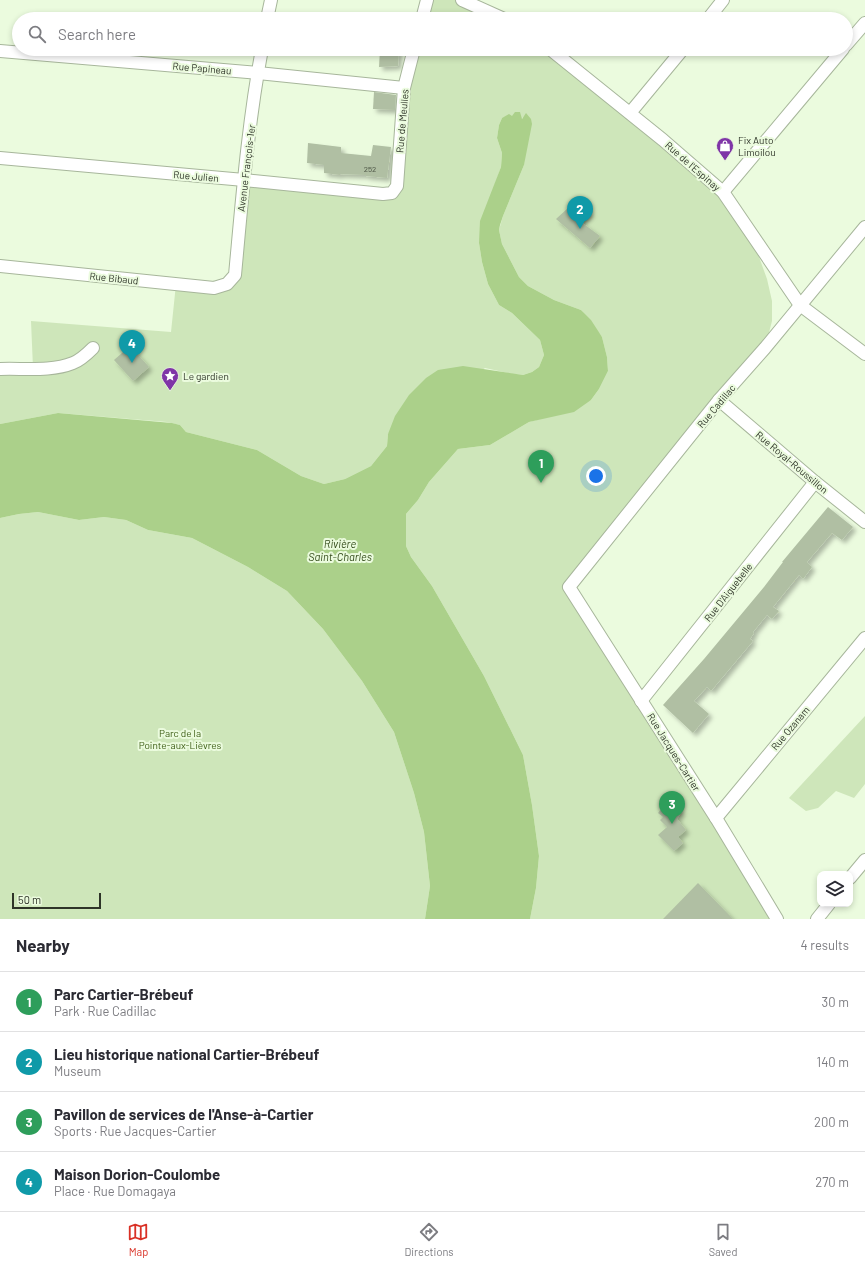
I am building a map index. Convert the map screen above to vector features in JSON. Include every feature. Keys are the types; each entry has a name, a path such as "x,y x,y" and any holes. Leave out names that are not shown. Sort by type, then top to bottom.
{"street":[{"path":"268,12 271,0"},
{"path":"424,12 427,0"},
{"path":"462,0 489,12"},
{"path":"714,12 723,0"},
{"path":"853,37 865,22"},
{"name":"Rue Papineau","path":"0,51 12,52"},
{"name":"Rue Papineau","path":"59,56 258,73 404,88"},
{"name":"Avenue François-1er","path":"227,284 235,275 244,180 261,56"},
{"name":"Rue de Meulles","path":"392,193 396,186 404,88 412,56"},
{"name":"Rue de l'Espinay","path":"559,56 630,113 723,192 800,304 865,354"},
{"path":"630,113 677,56"},
{"path":"723,192 837,56"},
{"name":"Rue Julien","path":"0,158 383,194 392,193"},
{"name":"Rue Cadillac","path":"569,587 719,400 765,348 865,227"},
{"name":"Rue Bibaud","path":"0,266 214,288 227,284"},
{"path":"0,369 63,366 74,363 83,358 93,348"},
{"name":"Rue Royal-Roussillon","path":"719,400 815,482 865,522"},
{"name":"Rue D'Aiguebelle","path":"641,701 815,482"},
{"name":"Rue Jacques-Cartier","path":"569,587 716,818 777,919"},
{"name":"Rue Ozanam","path":"716,818 865,638"},
{"path":"853,874 865,860"},
{"path":"817,919 827,907"}],"green space":[{"path":"427,0 462,0 489,12 424,12"},
{"path":"413,56 558,56 723,192 750,232 767,279 772,301 772,321 765,348 569,587 777,919 530,919 536,888 539,856 523,755 484,676 432,586 411,557 406,546 406,514 418,500 429,482 458,449 490,445 529,422 591,400 599,389 608,371 607,357 602,337 581,310 554,300 528,286 519,277 502,244 499,230 503,216 524,165 527,114 521,119 512,116 502,118 499,125 497,138 502,153 501,167 479,243 488,284 499,305 512,313 540,340 544,355 539,367 532,372 523,375 485,368 388,434 387,446 371,466 345,479 324,484 301,476 257,450 186,432 180,425 167,422 58,413 0,424 0,369 33,368 31,321 171,332 176,284 214,288 235,275 244,180 392,193"},
{"name":"Parc de la Pointe-aux-Lièvres","path":"38,512 79,520 104,517 126,520 148,530 192,538 248,567 287,591 323,629 362,681 394,732 414,793 424,832 430,886 425,919 0,919 0,518"},
{"path":"865,716 865,784 854,798 836,791 818,808 806,811 789,798"}],"water":[{"name":"Rivière Saint-Charles","path":"515,112 520,112 522,119 526,113 531,119 532,124 524,165 500,225 499,230 502,244 519,277 528,286 554,300 581,310 591,320 602,337 607,357 608,371 599,389 591,400 574,412 529,422 490,445 458,449 429,482 418,500 406,514 406,546 411,557 432,586 484,676 523,755 539,856 536,888 530,919 425,919 430,886 424,832 414,793 394,732 362,681 323,629 287,591 248,567 192,538 148,530 126,520 104,517 79,520 38,512 0,518 0,424 58,413 172,423 180,425 186,432 257,450 301,476 324,484 345,479 371,466 387,446 388,434 395,416 409,395 426,378 438,370 463,366 523,375 532,372 539,367 544,355 540,340 512,313 499,305 488,284 479,243 480,221 501,167 502,153 497,138 499,125 502,118 509,114 512,116"}],"building":[{"path":"380,56 399,56 398,66 379,67"},
{"path":"374,92 396,95 395,110 373,109"},
{"path":"308,143 341,147 341,153 371,156 373,145 391,147 387,178 366,175 340,175 324,173 324,165 307,163"},
{"path":"577,201 591,213 581,222 600,236 590,248 556,219 568,208 570,209"},
{"path":"130,346 149,367 133,381 114,360"},
{"path":"828,507 853,527 842,540 832,533 807,562 812,567 803,579 799,575 773,607 779,611 772,619 767,615 753,632 754,633 750,639 753,641 711,691 707,687 694,701 709,714 693,733 663,705 704,659 764,587 782,562"},
{"path":"669,800 682,811 677,819 686,830 678,837 683,843 674,851 658,835 667,827 660,820 663,817 658,813"},
{"path":"698,883 733,919 663,919"}],"place":[{"name":"Fix Auto Limoilou","path":"725,161"},
{"name":"Lieu historique national Cartier-Brébeuf","path":"580,229"},
{"name":"Maison Dorion-Coulombe","path":"132,363"},
{"name":"Le gardien","path":"170,391"},
{"name":"Parc Cartier-Brébeuf","path":"541,483"},
{"name":"Pavillon de services de l'Anse-à-Cartier","path":"672,824"}]}
